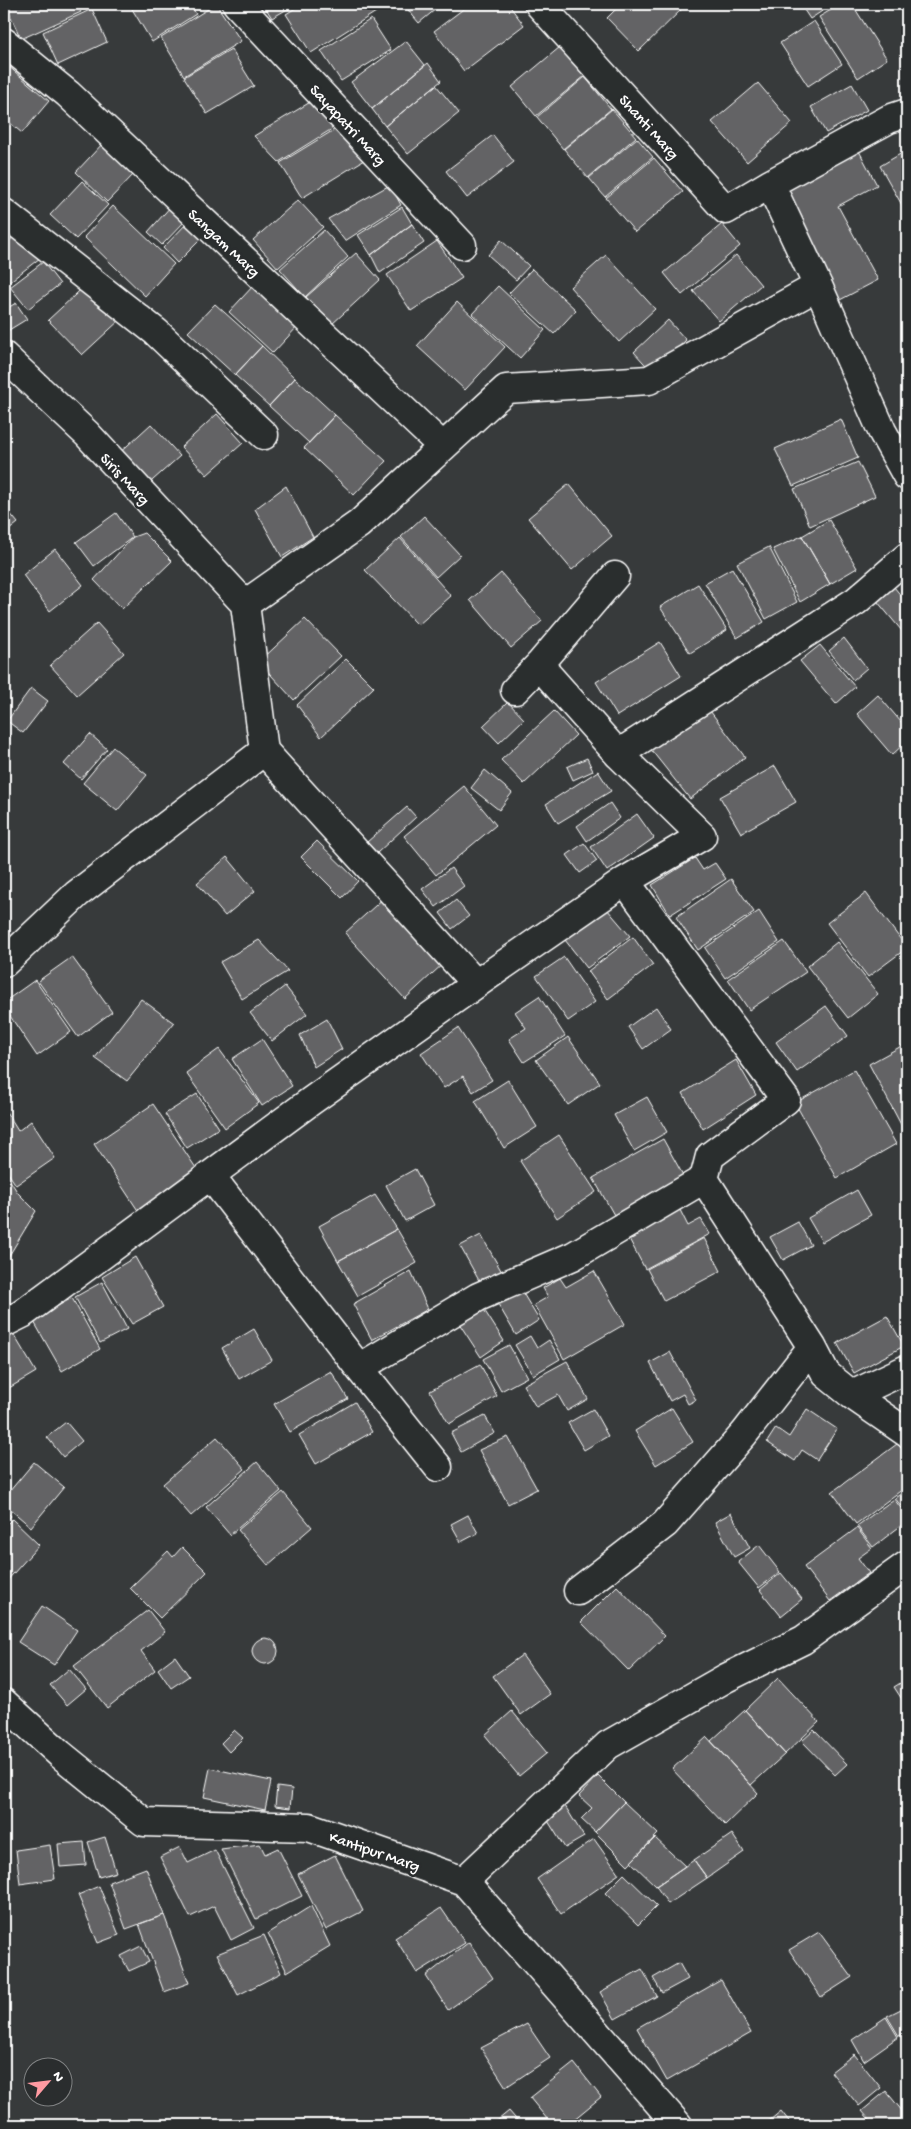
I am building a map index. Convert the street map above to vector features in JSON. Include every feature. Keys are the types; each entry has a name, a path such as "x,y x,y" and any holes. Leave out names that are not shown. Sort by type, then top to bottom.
{"street":[{"name":"Sayapatri Marg","path":"237,4 462,245"},
{"name":"Shanti Marg","path":"539,4 726,210 770,184"},
{"name":"Sangam Marg","path":"4,42 68,94 443,447"},
{"path":"907,113 889,119 770,184 818,286 882,431 907,476"},
{"path":"4,213 156,332 264,435"},
{"path":"476,984 264,751 245,604 359,524 506,389 649,380 818,286"},
{"name":"Siris Marg","path":"4,356 87,434 245,604"},
{"path":"618,754 856,601 907,557"},
{"path":"515,690 540,665 615,576"},
{"path":"4,1323 22,1314 210,1175 476,984 626,881 702,836 618,754 540,665"},
{"path":"4,963 77,894 264,751"},
{"path":"359,1368 478,1297 573,1256 704,1179 710,1156 786,1100 626,881"},
{"path":"210,1175 359,1368 438,1466"},
{"path":"704,1179 812,1347 826,1374 852,1395 907,1433"},
{"path":"578,1590 665,1524 744,1434 812,1347"},
{"path":"852,1395 907,1369"},
{"path":"464,1881 608,1745 726,1678 803,1640 907,1565"},
{"name":"Kantipur Marg","path":"4,1703 60,1754 144,1822 308,1827 464,1881 678,2125"}],"building":[{"path":"5,4 77,4 81,12 21,39"},
{"path":"129,4 190,4 196,14 152,42"},
{"path":"216,4 241,41 184,76 161,38"},
{"path":"263,4 296,4 272,18"},
{"path":"302,4 370,4 376,12 311,53 286,14"},
{"path":"403,4 442,4 419,23"},
{"path":"470,4 508,4 524,25 464,71 434,31"},
{"path":"621,4 682,4 685,6 639,51 607,18"},
{"path":"800,4 833,4 810,19"},
{"path":"841,4 852,4 887,59 858,78 819,17"},
{"path":"92,9 107,42 58,65 43,32"},
{"path":"371,19 391,50 341,81 321,51"},
{"path":"814,21 842,64 808,86 780,43"},
{"path":"406,41 425,65 372,109 351,82"},
{"path":"560,47 585,76 536,116 512,87"},
{"path":"231,49 254,86 207,114 184,77"},
{"path":"428,63 441,81 385,126 372,109"},
{"path":"7,65 49,101 22,133 4,118 4,68"},
{"path":"585,77 611,109 563,149 537,117"},
{"path":"758,83 792,123 747,162 712,122"},
{"path":"852,84 867,110 826,133 811,107"},
{"path":"436,85 459,113 408,154 385,126"},
{"path":"312,101 335,127 279,162 254,136"},
{"path":"612,109 636,137 588,178 564,149"},
{"path":"342,125 364,160 302,198 280,163"},
{"path":"493,135 514,162 467,198 446,171"},
{"path":"637,138 653,157 605,197 589,178"},
{"path":"104,142 136,172 107,202 76,172"},
{"path":"858,149 877,185 838,206 878,280 838,301 780,190"},
{"path":"907,150 907,214 880,166"},
{"path":"654,158 683,192 635,232 606,198"},
{"path":"82,181 108,205 76,239 50,215"},
{"path":"390,185 401,205 345,241 328,219"},
{"path":"298,200 323,227 278,268 253,240"},
{"path":"172,205 187,219 162,245 148,232"},
{"path":"113,206 174,264 145,296 84,237"},
{"path":"402,207 412,224 371,255 358,235"},
{"path":"189,221 204,236 177,263 163,248"},
{"path":"412,224 424,243 380,273 371,255"},
{"path":"722,224 740,246 682,295 664,273"},
{"path":"324,230 348,257 305,297 280,269"},
{"path":"20,232 40,258 4,286 4,245"},
{"path":"501,240 529,266 516,280 488,255"},
{"path":"437,241 462,278 411,311 387,275"},
{"path":"356,253 380,280 331,325 306,297"},
{"path":"606,255 655,309 619,342 570,287"},
{"path":"736,255 761,285 719,321 693,291"},
{"path":"43,262 60,284 28,309 10,287"},
{"path":"532,269 576,310 554,334 509,293"},
{"path":"89,282 122,318 82,355 48,320"},
{"path":"254,285 298,326 273,353 229,312"},
{"path":"498,286 545,330 520,358 472,314"},
{"path":"457,302 505,347 465,390 417,346"},
{"path":"16,303 27,319 4,333 4,310"},
{"path":"215,304 262,346 235,375 188,332"},
{"path":"668,320 686,340 652,372 634,352"},
{"path":"262,346 295,378 269,406 235,375"},
{"path":"295,378 335,415 309,443 269,406"},
{"path":"217,414 243,443 207,475 181,447"},
{"path":"335,415 386,461 354,495 304,448"},
{"path":"841,419 858,458 793,486 775,449"},
{"path":"151,424 180,456 144,488 116,456"},
{"path":"858,462 875,496 810,526 794,489"},
{"path":"569,484 612,536 572,570 528,518"},
{"path":"286,486 313,537 282,557 255,509"},
{"path":"4,506 18,523 4,534"},
{"path":"116,513 133,537 94,566 76,542"},
{"path":"424,516 460,555 436,577 401,537"},
{"path":"829,520 857,568 830,584 802,536"},
{"path":"144,533 172,561 122,609 94,580 133,537"},
{"path":"802,536 830,584 800,602 773,549"},
{"path":"400,538 451,596 418,625 365,570"},
{"path":"769,547 797,602 766,619 737,563"},
{"path":"55,549 83,585 50,611 23,575"},
{"path":"732,568 764,622 737,638 705,583"},
{"path":"501,573 542,621 511,648 470,600"},
{"path":"698,584 727,630 690,653 660,607"},
{"path":"894,587 907,603 907,637 877,601"},
{"path":"305,619 341,656 294,700 259,662"},
{"path":"97,623 124,653 77,695 50,665"},
{"path":"844,638 867,668 853,680 829,651"},
{"path":"660,642 681,676 617,716 596,682"},
{"path":"820,645 855,687 836,704 800,661"},
{"path":"346,659 374,687 321,737 297,705"},
{"path":"31,688 48,701 23,733 7,721"},
{"path":"878,695 907,729 907,741 892,755 857,714"},
{"path":"508,702 524,719 499,743 483,726"},
{"path":"704,703 745,757 690,799 648,746"},
{"path":"554,711 576,735 524,784 501,760"},
{"path":"4,729 10,736 4,741"},
{"path":"90,734 107,749 81,779 64,764"},
{"path":"113,747 147,775 117,811 83,783"},
{"path":"587,758 593,771 573,780 567,767"},
{"path":"775,766 796,802 741,833 720,797"},
{"path":"485,770 512,793 499,810 471,788"},
{"path":"598,771 611,791 558,823 546,804"},
{"path":"464,786 496,825 436,875 404,836"},
{"path":"610,803 620,818 587,841 577,826"},
{"path":"407,807 416,817 377,853 367,842"},
{"path":"637,814 654,838 607,871 591,847"},
{"path":"317,841 358,881 342,898 301,857"},
{"path":"584,843 597,861 580,873 567,855"},
{"path":"227,857 255,891 225,916 197,883"},
{"path":"695,858 703,870 715,863 726,879 670,915 652,885"},
{"path":"451,868 464,886 436,907 422,889"},
{"path":"731,879 754,912 698,950 676,917"},
{"path":"866,893 907,948 868,977 827,923"},
{"path":"386,896 445,962 405,999 345,933"},
{"path":"456,900 469,916 452,929 440,913"},
{"path":"607,909 630,936 587,968 565,940"},
{"path":"759,911 779,942 725,978 705,948"},
{"path":"633,937 653,965 608,999 588,971"},
{"path":"259,940 288,971 242,999 220,962"},
{"path":"784,941 806,972 749,1010 728,979"},
{"path":"837,942 878,994 848,1018 807,966"},
{"path":"72,957 112,1012 78,1037 38,981"},
{"path":"564,957 595,1002 568,1021 536,976"},
{"path":"35,980 71,1032 37,1056 4,1007 4,1002"},
{"path":"285,986 307,1014 272,1041 250,1013"},
{"path":"539,996 565,1036 524,1062 509,1039 526,1028 515,1012"},
{"path":"141,999 174,1023 127,1081 95,1058"},
{"path":"826,1006 848,1036 797,1072 776,1042"},
{"path":"656,1007 671,1029 643,1049 628,1027"},
{"path":"327,1019 342,1049 314,1067 300,1035"},
{"path":"458,1028 492,1080 473,1092 463,1076 444,1088 421,1053"},
{"path":"568,1037 600,1083 568,1105 536,1060"},
{"path":"262,1039 292,1086 262,1106 232,1059"},
{"path":"907,1043 907,1136 869,1064"},
{"path":"219,1049 259,1103 225,1128 186,1073"},
{"path":"736,1060 756,1095 703,1129 683,1093"},
{"path":"854,1070 896,1144 837,1178 795,1103"},
{"path":"508,1080 537,1127 504,1148 475,1101"},
{"path":"197,1094 219,1128 187,1148 165,1114"},
{"path":"647,1097 667,1132 634,1151 614,1115"},
{"path":"153,1104 198,1171 139,1212 94,1144"},
{"path":"5,1110 18,1131 31,1121 55,1158 16,1185 4,1167"},
{"path":"559,1135 596,1192 557,1218 520,1161"},
{"path":"663,1139 684,1177 614,1215 593,1178"},
{"path":"415,1169 434,1205 405,1221 386,1185"},
{"path":"4,1171 18,1193 36,1211 4,1264"},
{"path":"857,1190 871,1215 822,1242 808,1218"},
{"path":"375,1195 397,1229 338,1261 319,1226"},
{"path":"679,1208 688,1226 701,1219 710,1234 645,1269 627,1235"},
{"path":"798,1222 811,1245 783,1260 770,1237"},
{"path":"397,1229 417,1263 358,1296 338,1261"},
{"path":"481,1235 503,1274 482,1286 460,1246"},
{"path":"704,1238 721,1271 664,1301 647,1269"},
{"path":"135,1257 163,1307 132,1324 102,1277"},
{"path":"411,1271 428,1309 372,1340 353,1304"},
{"path":"594,1271 625,1324 564,1359 534,1305 548,1297 543,1288 560,1278 566,1287"},
{"path":"102,1282 127,1329 100,1343 75,1297"},
{"path":"521,1290 539,1320 516,1335 498,1304"},
{"path":"72,1298 100,1349 62,1371 33,1320"},
{"path":"479,1302 504,1341 481,1357 455,1317"},
{"path":"887,1316 904,1346 854,1373 837,1343"},
{"path":"254,1329 272,1360 239,1379 222,1348"},
{"path":"11,1330 36,1372 4,1391 4,1334"},
{"path":"530,1336 537,1348 549,1340 560,1359 533,1375 515,1345"},
{"path":"509,1345 527,1377 501,1391 483,1359"},
{"path":"670,1352 696,1400 688,1404 683,1394 670,1401 650,1363"},
{"path":"567,1361 588,1399 567,1411 558,1395 536,1407 523,1385"},
{"path":"480,1364 497,1396 449,1424 430,1391"},
{"path":"331,1371 348,1399 290,1432 274,1404"},
{"path":"355,1402 372,1432 316,1464 299,1435"},
{"path":"672,1408 693,1442 656,1465 635,1431"},
{"path":"593,1409 608,1436 584,1450 568,1423"},
{"path":"807,1409 837,1429 817,1460 802,1450 795,1461 767,1442 776,1428 789,1437"},
{"path":"485,1416 495,1433 461,1452 451,1433"},
{"path":"66,1422 82,1441 63,1457 47,1437"},
{"path":"217,1437 245,1469 191,1516 163,1484"},
{"path":"508,1437 537,1489 508,1504 479,1450"},
{"path":"897,1444 907,1454 907,1486 856,1524 832,1492"},
{"path":"34,1462 64,1487 31,1527 4,1504 4,1498"},
{"path":"257,1462 281,1491 230,1535 206,1507"},
{"path":"907,1489 907,1514 895,1498"},
{"path":"283,1492 312,1527 268,1565 238,1530"},
{"path":"894,1499 907,1516 907,1521 873,1547 857,1526"},
{"path":"4,1509 11,1516 4,1523"},
{"path":"731,1513 750,1548 734,1557 715,1522"},
{"path":"468,1515 478,1533 461,1542 451,1524"},
{"path":"12,1519 39,1545 4,1584 4,1527"},
{"path":"857,1528 872,1548 858,1558 869,1573 830,1601 804,1567"},
{"path":"759,1545 780,1572 759,1588 738,1562"},
{"path":"182,1547 207,1572 160,1618 130,1588 168,1551 173,1557"},
{"path":"781,1573 802,1599 781,1616 760,1590"},
{"path":"617,1586 665,1636 629,1671 581,1622"},
{"path":"42,1606 77,1630 54,1665 18,1642"},
{"path":"148,1610 165,1632 141,1651 155,1670 107,1708 74,1666"},
{"path":"265,1638 274,1642 278,1651 274,1660 265,1664 256,1660 252,1651 256,1642"},
{"path":"522,1655 550,1694 521,1715 493,1676"},
{"path":"175,1656 189,1676 171,1688 158,1669"},
{"path":"69,1669 86,1689 67,1705 50,1685"},
{"path":"778,1678 819,1722 785,1754 745,1710"},
{"path":"907,1679 907,1707 894,1687"},
{"path":"745,1710 785,1754 751,1785 711,1741"},
{"path":"512,1711 547,1753 519,1776 485,1735"},
{"path":"234,1730 243,1738 229,1752 221,1743"},
{"path":"814,1730 847,1764 835,1775 802,1741"},
{"path":"707,1737 758,1793 725,1825 672,1769"},
{"path":"210,1768 271,1781 265,1810 204,1797"},
{"path":"598,1776 624,1802 595,1832 581,1819 592,1808 579,1796"},
{"path":"277,1787 292,1789 290,1808 275,1806"},
{"path":"562,1801 584,1837 565,1848 543,1813"},
{"path":"624,1802 658,1834 628,1865 595,1832"},
{"path":"732,1834 744,1852 707,1878 694,1860"},
{"path":"105,1837 116,1872 99,1877 88,1842"},
{"path":"655,1838 685,1866 656,1886 631,1862"},
{"path":"594,1839 619,1874 561,1914 537,1879"},
{"path":"84,1842 86,1865 60,1867 58,1844"},
{"path":"260,1844 265,1854 278,1848 302,1896 256,1919 221,1849"},
{"path":"50,1845 55,1879 20,1884 16,1850"},
{"path":"180,1847 188,1863 215,1850 254,1928 231,1940 214,1906 190,1917 160,1857"},
{"path":"335,1855 363,1911 326,1930 298,1874"},
{"path":"694,1860 707,1878 668,1904 656,1886"},
{"path":"146,1868 164,1915 126,1929 109,1882"},
{"path":"624,1874 657,1906 638,1925 605,1893"},
{"path":"99,1886 119,1935 98,1943 78,1895"},
{"path":"311,1906 330,1946 287,1972 268,1933"},
{"path":"441,1908 465,1943 417,1973 395,1938"},
{"path":"164,1915 189,1983 164,1992 139,1924"},
{"path":"819,1932 852,1977 821,1997 789,1950"},
{"path":"264,1935 281,1973 238,1995 217,1954"},
{"path":"469,1942 493,1978 448,2010 426,1976"},
{"path":"141,1946 149,1962 129,1971 121,1956"},
{"path":"679,1963 688,1979 662,1993 653,1978"},
{"path":"642,1969 657,1996 615,2019 600,1992"},
{"path":"721,1980 751,2033 667,2081 637,2028"},
{"path":"907,2006 907,2032 899,2036 887,2016"},
{"path":"886,2017 898,2037 864,2061 852,2040"},
{"path":"527,2024 550,2058 506,2087 481,2048"},
{"path":"854,2054 881,2088 859,2106 831,2072"},
{"path":"574,2063 601,2097 567,2125 552,2125 530,2098"},
{"path":"886,2091 907,2117 907,2125 874,2125 862,2111"},
{"path":"509,2111 521,2125 492,2125"},
{"path":"781,2111 792,2125 764,2125"}]}
